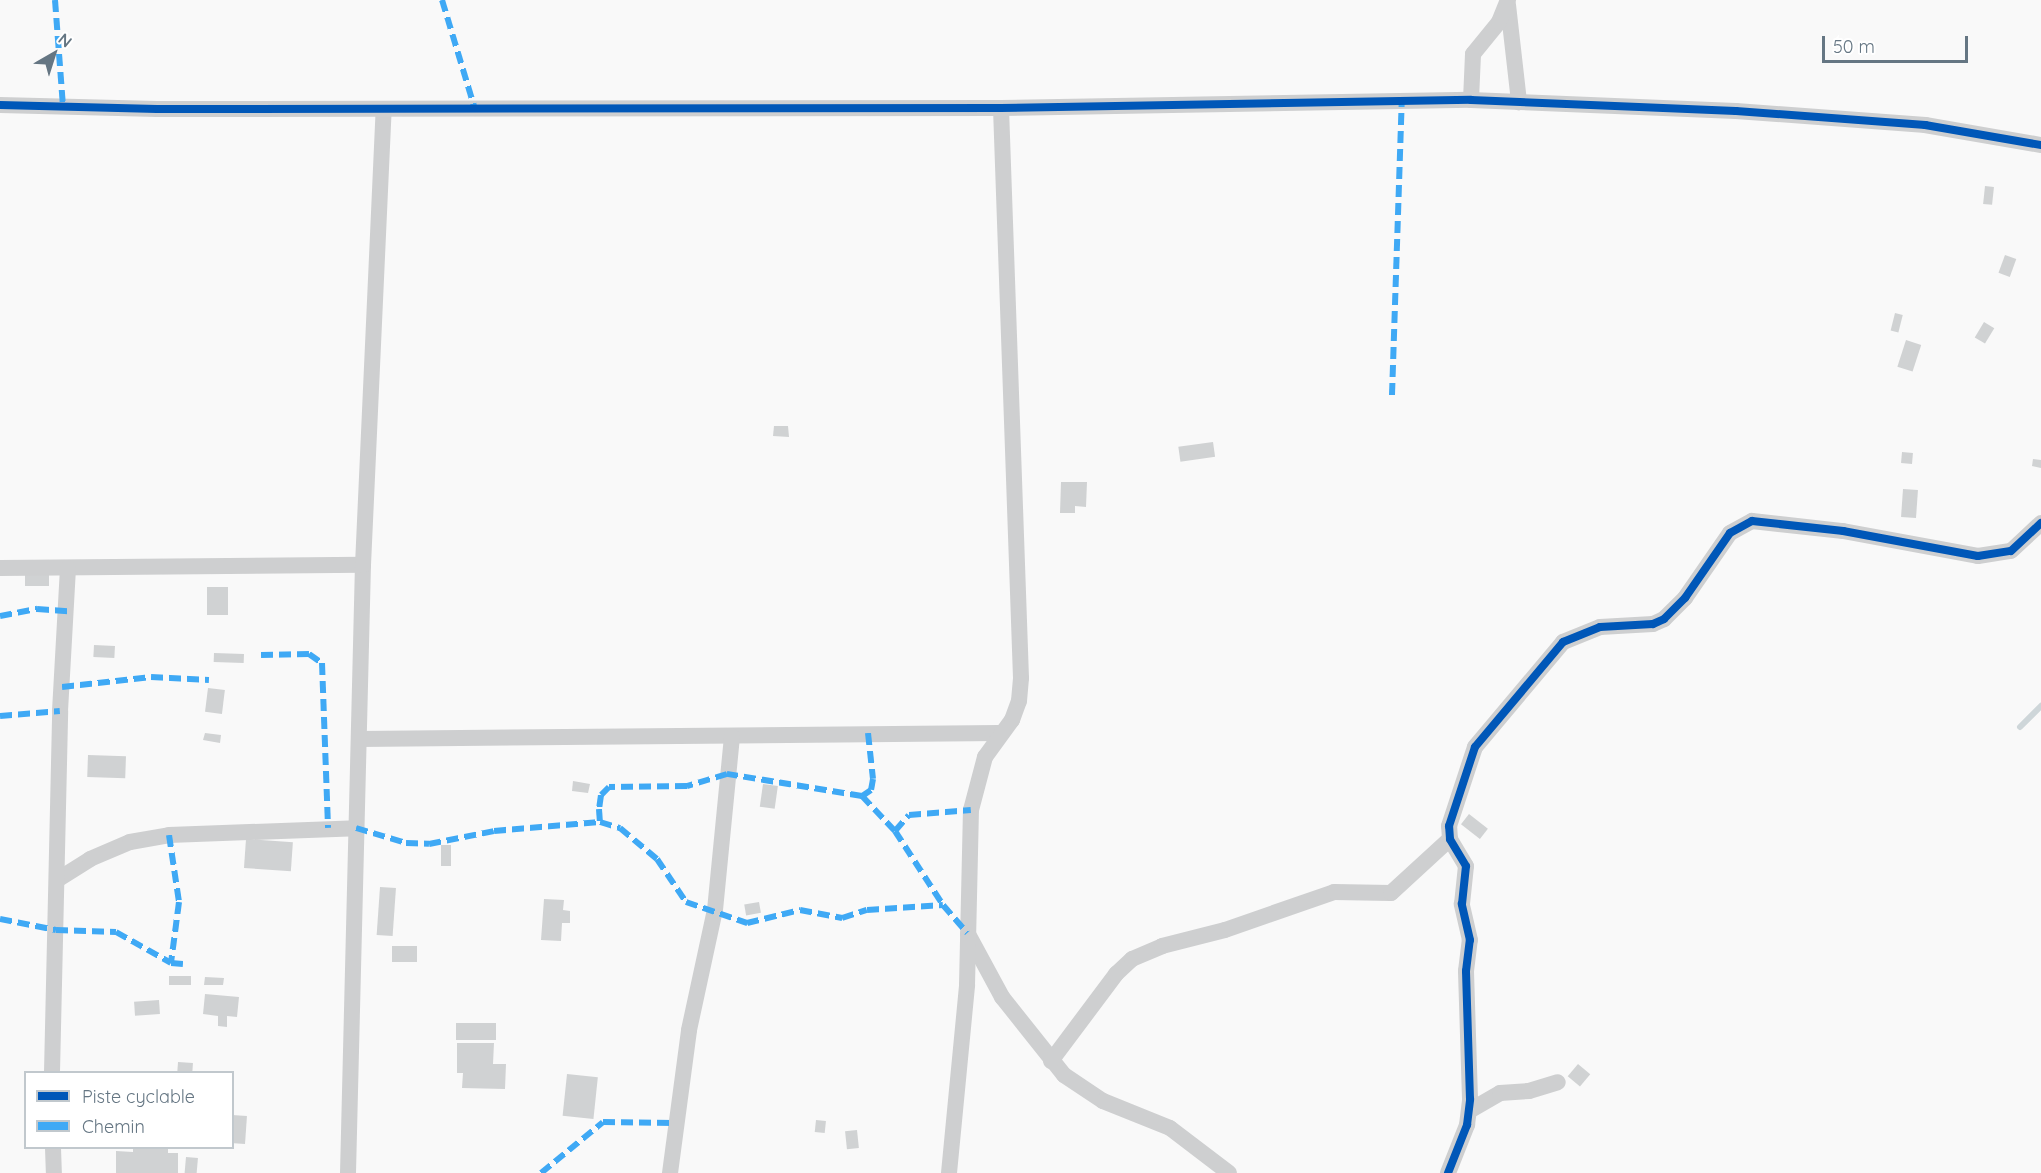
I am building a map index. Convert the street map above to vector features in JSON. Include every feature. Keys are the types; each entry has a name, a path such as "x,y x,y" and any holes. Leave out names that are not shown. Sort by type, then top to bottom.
{"street":[{"path":"1471,100 1473,54 1508,2"},
{"path":"1508,2 1519,102"},
{"path":"0,105 384,109 1001,108 1471,100 1736,111 1925,125 2041,145"},
{"path":"949,1173 967,985 970,810 986,757 999,733 1012,720 1019,701 1021,678 1001,108"},
{"path":"348,1173 363,565 384,109"},
{"path":"1448,1173 1469,1111 1466,971 1470,939 1462,904 1466,866 1450,839 1449,826 1475,747 1563,642 1582,632 1607,625 1653,624 1664,619 1685,598 1730,533 1752,521 1843,531 1978,556 2011,550 2041,523"},
{"path":"0,568 363,565"},
{"path":"52,1071 68,568"},
{"path":"360,739 551,735 732,737 999,733"},
{"path":"670,1173 688,1030 715,910 732,737"},
{"path":"57,880 90,859 130,842 169,835 356,828"},
{"path":"1051,1061 1116,974 1132,959 1334,892 1391,893 1450,839"},
{"path":"968,933 1002,997 1051,1061 1103,1101 1170,1128 1229,1173"},
{"path":"1469,1111 1500,1093 1528,1091 1558,1082"},
{"path":"53,1149 54,1173"}],"building":[{"path":"1985,186 1994,187 1992,205 1983,204"},
{"path":"2005,255 2016,259 2010,277 1999,273"},
{"path":"1895,313 1903,315 1898,332 1891,330"},
{"path":"1984,322 1994,328 1985,344 1975,337"},
{"path":"1906,340 1921,345 1913,372 1897,367"},
{"path":"774,426 788,426 789,437 773,436"},
{"path":"1213,442 1215,457 1180,462 1178,447"},
{"path":"1902,452 1913,453 1912,464 1901,463"},
{"path":"2033,459 2041,460 2041,468 2032,466"},
{"path":"1061,482 1087,482 1086,507 1075,506 1075,513 1060,513"},
{"path":"1903,489 1918,490 1916,518 1901,517"},
{"path":"25,575 49,575 49,586 25,586"},
{"path":"207,587 228,587 228,615 207,615"},
{"path":"94,645 115,646 114,658 93,657"},
{"path":"214,653 244,654 244,663 214,662"},
{"path":"208,688 225,690 222,714 205,712"},
{"path":"205,733 221,735 220,743 203,740"},
{"path":"88,755 126,756 125,778 87,777"},
{"path":"573,781 590,784 588,793 572,791"},
{"path":"763,784 778,786 775,809 760,807"},
{"path":"1469,814 1488,829 1480,839 1461,824"},
{"path":"246,839 293,842 291,871 244,868"},
{"path":"441,845 451,845 451,866 441,866"},
{"path":"380,887 396,888 393,936 377,935"},
{"path":"544,899 564,900 563,910 570,911 570,923 562,923 561,941 541,940"},
{"path":"759,902 761,913 746,915 744,905"},
{"path":"392,946 417,946 417,962 392,962"},
{"path":"169,976 191,976 191,985 169,985"},
{"path":"205,977 224,978 223,985 204,985"},
{"path":"205,994 239,997 237,1017 227,1016 227,1027 218,1026 218,1016 203,1014"},
{"path":"159,1000 160,1014 135,1016 134,1002"},
{"path":"456,1023 496,1023 496,1040 456,1040"},
{"path":"457,1043 494,1043 493,1064 506,1064 505,1089 462,1088 463,1073 457,1073"},
{"path":"178,1062 193,1063 192,1071 177,1071"},
{"path":"1578,1064 1590,1074 1580,1087 1568,1076"},
{"path":"567,1074 598,1077 593,1119 563,1116"},
{"path":"234,1115 247,1116 245,1144 234,1143"},
{"path":"816,1120 826,1121 825,1133 815,1132"},
{"path":"857,1130 859,1148 847,1149 845,1131"},
{"path":"133,1149 168,1149 168,1153 178,1153 178,1173 116,1173 116,1151 133,1152"},
{"path":"186,1157 198,1158 197,1173 185,1173"}],"waterway":[{"path":"2020,727 2041,706"}],"marked path":[{"path":"55,0 63,106"},
{"path":"442,0 475,109"},
{"path":"1392,395 1402,99"},
{"path":"0,616 37,609 68,611"},
{"path":"261,655 309,654 322,663 328,828"},
{"path":"62,687 151,677 209,680"},
{"path":"0,716 60,711"},
{"path":"868,733 873,779 871,790 862,796 895,831 943,905 967,933"},
{"path":"862,796 727,774 687,786 609,787 601,795 599,809 600,822 620,828 657,859 686,902 747,923 800,910 842,918 867,910 943,905"},
{"path":"895,831 909,815 971,810"},
{"path":"356,828 406,843 429,844 494,831 600,822"},
{"path":"169,835 179,902 171,963"},
{"path":"0,919 56,930 116,932 171,963 183,964"},
{"path":"541,1173 603,1122 674,1123"}],"cycle path":[{"path":"0,105 157,109 1001,108 1471,100 1736,111 1925,125 2041,145"},
{"path":"1448,1173 1467,1125 1470,1099 1466,971 1470,940 1462,904 1466,866 1450,839 1449,826 1475,747 1563,642 1600,627 1653,624 1664,619 1685,598 1730,533 1752,521 1843,531 1978,556 2011,551 2041,523"}]}
